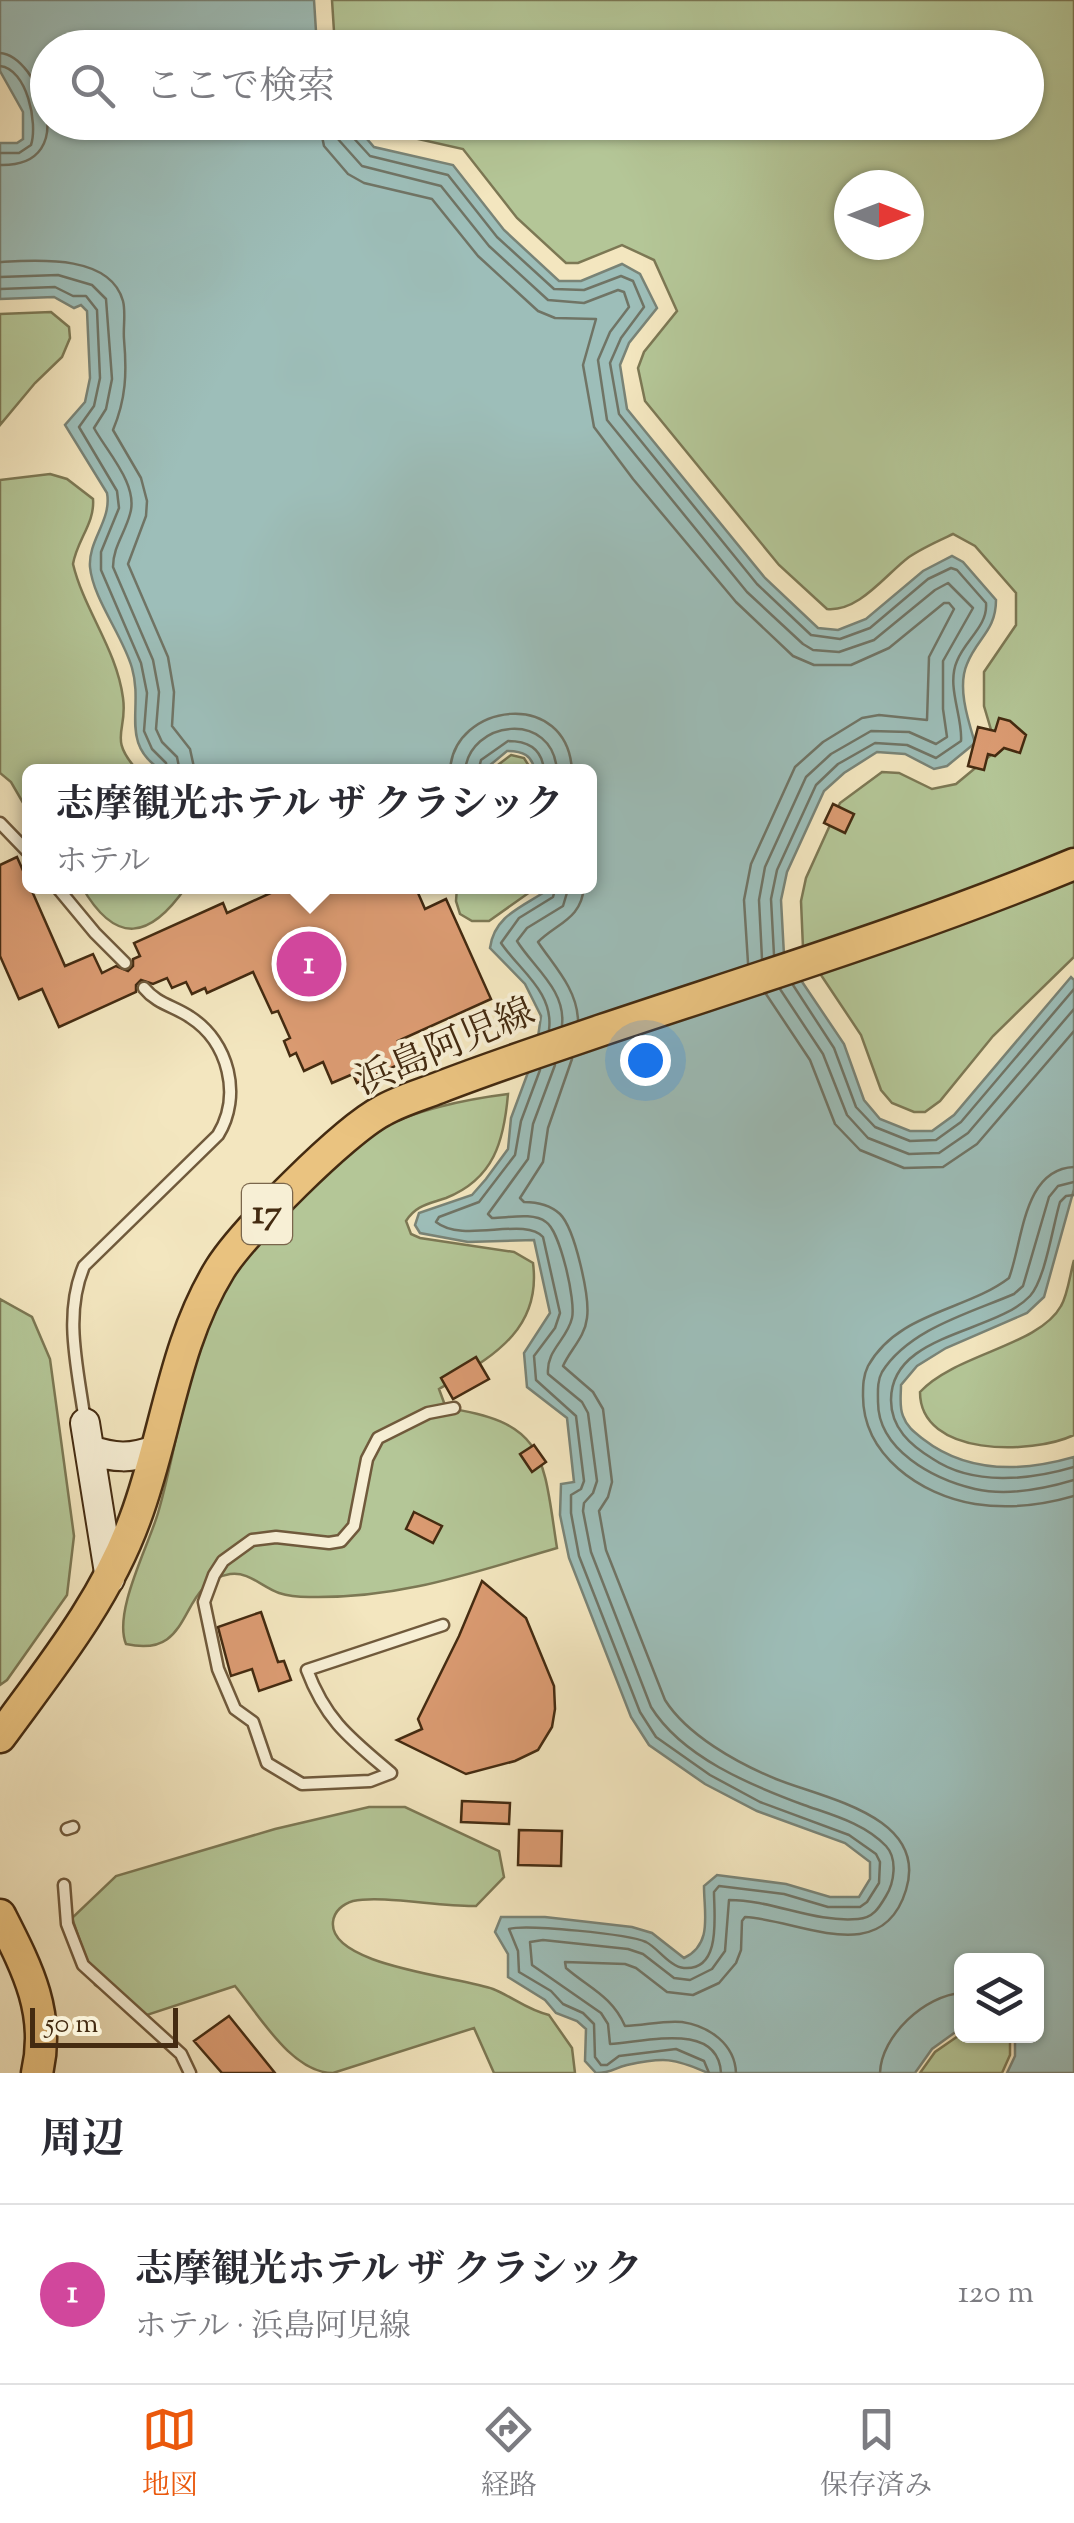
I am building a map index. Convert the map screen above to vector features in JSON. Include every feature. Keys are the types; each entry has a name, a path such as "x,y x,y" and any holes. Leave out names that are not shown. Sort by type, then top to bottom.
{"main road":[{"name":"浜島阿児線","path":"0,1737 87,1619 110,1579 136,1516 190,1329 204,1296 223,1264 268,1213 345,1138 381,1111 484,1070 855,945 1074,864"},
{"path":"0,1915 32,1977 42,2013 43,2050 38,2073"}],"street":[{"path":"88,1436 112,1457 136,1457 155,1450"},
{"path":"88,1436 110,1579"}],"lane":[{"path":"0,822 22,846"},
{"path":"63,894 125,963"},
{"path":"88,1436 71,1314 73,1290 84,1266 218,1135 230,1107 229,1079 212,1036 194,1019 154,1000 144,988"},
{"path":"443,1626 307,1670 319,1702 348,1736 391,1772 370,1782 302,1784 267,1762 254,1722 234,1709 218,1669 204,1602 223,1561 252,1540 341,1540 354,1526 367,1460 378,1438 416,1418 454,1408"},
{"path":"64,1885 67,1924 84,1965 181,2054 190,2073"}],"green space":[{"path":"332,0 1074,0 1074,957 993,1036 940,1101 925,1112 892,1103 881,1090 861,1035 803,948 801,901 806,878 840,803 882,772 899,773 932,789 956,784 997,750 984,706 984,672 1016,625 1016,593 975,546 953,534 909,557 861,599 827,609 779,565 645,401 638,368 644,352 677,311 654,260 622,245 578,263 566,263 517,218 463,149 423,140 1044,140 1044,30 334,30"},
{"path":"51,312 69,327 70,338 62,357 0,425 0,314"},
{"path":"50,474 67,479 93,499 91,516 73,564 120,680 124,710 121,742 133,764 22,764 22,801 11,782 0,773 0,480"},
{"path":"511,755 524,758 528,764 499,764"},
{"path":"87,894 181,894 159,917 133,929 120,927"},
{"path":"456,894 527,894 489,921 472,921 460,914"},
{"path":"508,1094 499,1143 486,1169 462,1190 419,1208 406,1221 411,1234 420,1238 514,1252 533,1263 534,1287 520,1325 493,1354 439,1389 446,1408 504,1423 522,1435 534,1450 548,1490 557,1548 435,1583 374,1594 286,1595 249,1577 230,1574 213,1580 201,1591 164,1641 148,1646 126,1644 123,1631 128,1597 158,1513 195,1358 223,1292 243,1260 292,1200 348,1150 377,1131 423,1111"},
{"path":"1074,1260 1074,1435 1055,1442 1007,1447 958,1439 938,1429 925,1413 920,1392 954,1368 1016,1341 1050,1320 1063,1301"},
{"path":"0,1299 32,1317 50,1359 74,1536 67,1595 0,1685"},
{"path":"369,1807 405,1807 499,1851 504,1877 476,1906 380,1899 349,1902 334,1918 337,1937 373,1959 493,1989 549,2015 572,2048 575,2073 494,2073 474,2028 333,2073 318,2070 290,2053 235,1986 144,2016 95,1985 72,1918 116,1876 275,1829"},
{"path":"954,2039 954,2043 1010,2043 1010,2055 1002,2073 920,2073 935,2052"}],"water":[{"path":"0,0 314,0 316,30 30,30 30,140 368,140 374,147 453,165 504,230 559,281 581,281 622,264 640,274 657,308 629,343 620,365 627,409 765,578 818,628 838,630 866,619 923,571 952,556 963,562 996,600 993,619 964,673 965,704 975,743 947,766 934,769 905,754 877,752 844,773 824,791 787,872 781,900 784,955 844,1044 864,1100 880,1119 910,1131 932,1131 954,1115 1071,977 1074,980 1074,1189 1044,1297 1027,1313 946,1348 917,1366 901,1385 900,1401 911,1429 958,1459 1015,1467 1074,1457 1074,2073 1007,2073 1015,2056 1015,2043 1044,2043 1044,1953 954,1953 954,2033 932,2049 915,2073 708,2073 660,2060 596,2073 585,2061 586,2029 556,2013 545,2000 508,1977 508,1954 495,1932 501,1917 545,1917 632,1927 652,1933 684,1958 703,1936 704,1886 717,1875 786,1884 830,1897 859,1897 870,1879 870,1862 845,1843 757,1811 705,1784 649,1745 631,1717 569,1558 560,1515 561,1484 574,1482 567,1418 527,1387 524,1353 550,1313 534,1240 468,1242 420,1233 415,1225 419,1213 472,1195 508,1149 511,1118 536,1051 541,1016 525,984 490,948 503,920 541,894 597,894 597,764 533,764 526,755 507,751 491,764 150,761 137,738 132,668 97,592 90,567 106,512 107,493 65,425 85,402 90,378 87,311 81,305 74,308 54,297 0,299 0,143 23,139 23,112 0,71"}],"building":[{"path":"999,718 1010,721 1026,735 1020,753 1004,748 995,756 988,754 984,770 968,766 978,727 995,731"},
{"path":"833,804 854,814 845,833 824,823"},
{"path":"17,857 22,868 22,894 33,894 65,966 93,954 102,973 116,966 128,971 133,959 140,956 134,943 223,903 227,913 269,894 418,894 425,909 446,899 491,999 398,1041 407,1061 357,1083 353,1074 332,1083 323,1062 304,1071 296,1053 290,1056 284,1041 290,1038 278,1011 272,1013 253,972 207,993 205,988 192,994 186,982 172,988 167,978 153,984 141,980 136,992 59,1027 42,989 19,999 0,956 0,865"},
{"path":"476,1357 489,1379 453,1399 441,1378"},
{"path":"534,1445 546,1462 532,1472 520,1454"},
{"path":"414,1512 442,1526 433,1543 406,1529"},
{"path":"482,1581 526,1618 554,1686 555,1709 552,1727 538,1750 515,1761 466,1774 397,1740 422,1729 418,1719"},
{"path":"261,1612 278,1662 284,1661 291,1680 259,1691 252,1669 231,1676 218,1627"},
{"path":"462,1801 510,1803 509,1824 461,1822"},
{"path":"519,1830 562,1831 561,1866 518,1865"},
{"path":"229,2016 275,2073 222,2073 194,2041"}],"place":[{"name":"志摩観光ホテル ザ クラシック","path":"309,964"}]}
